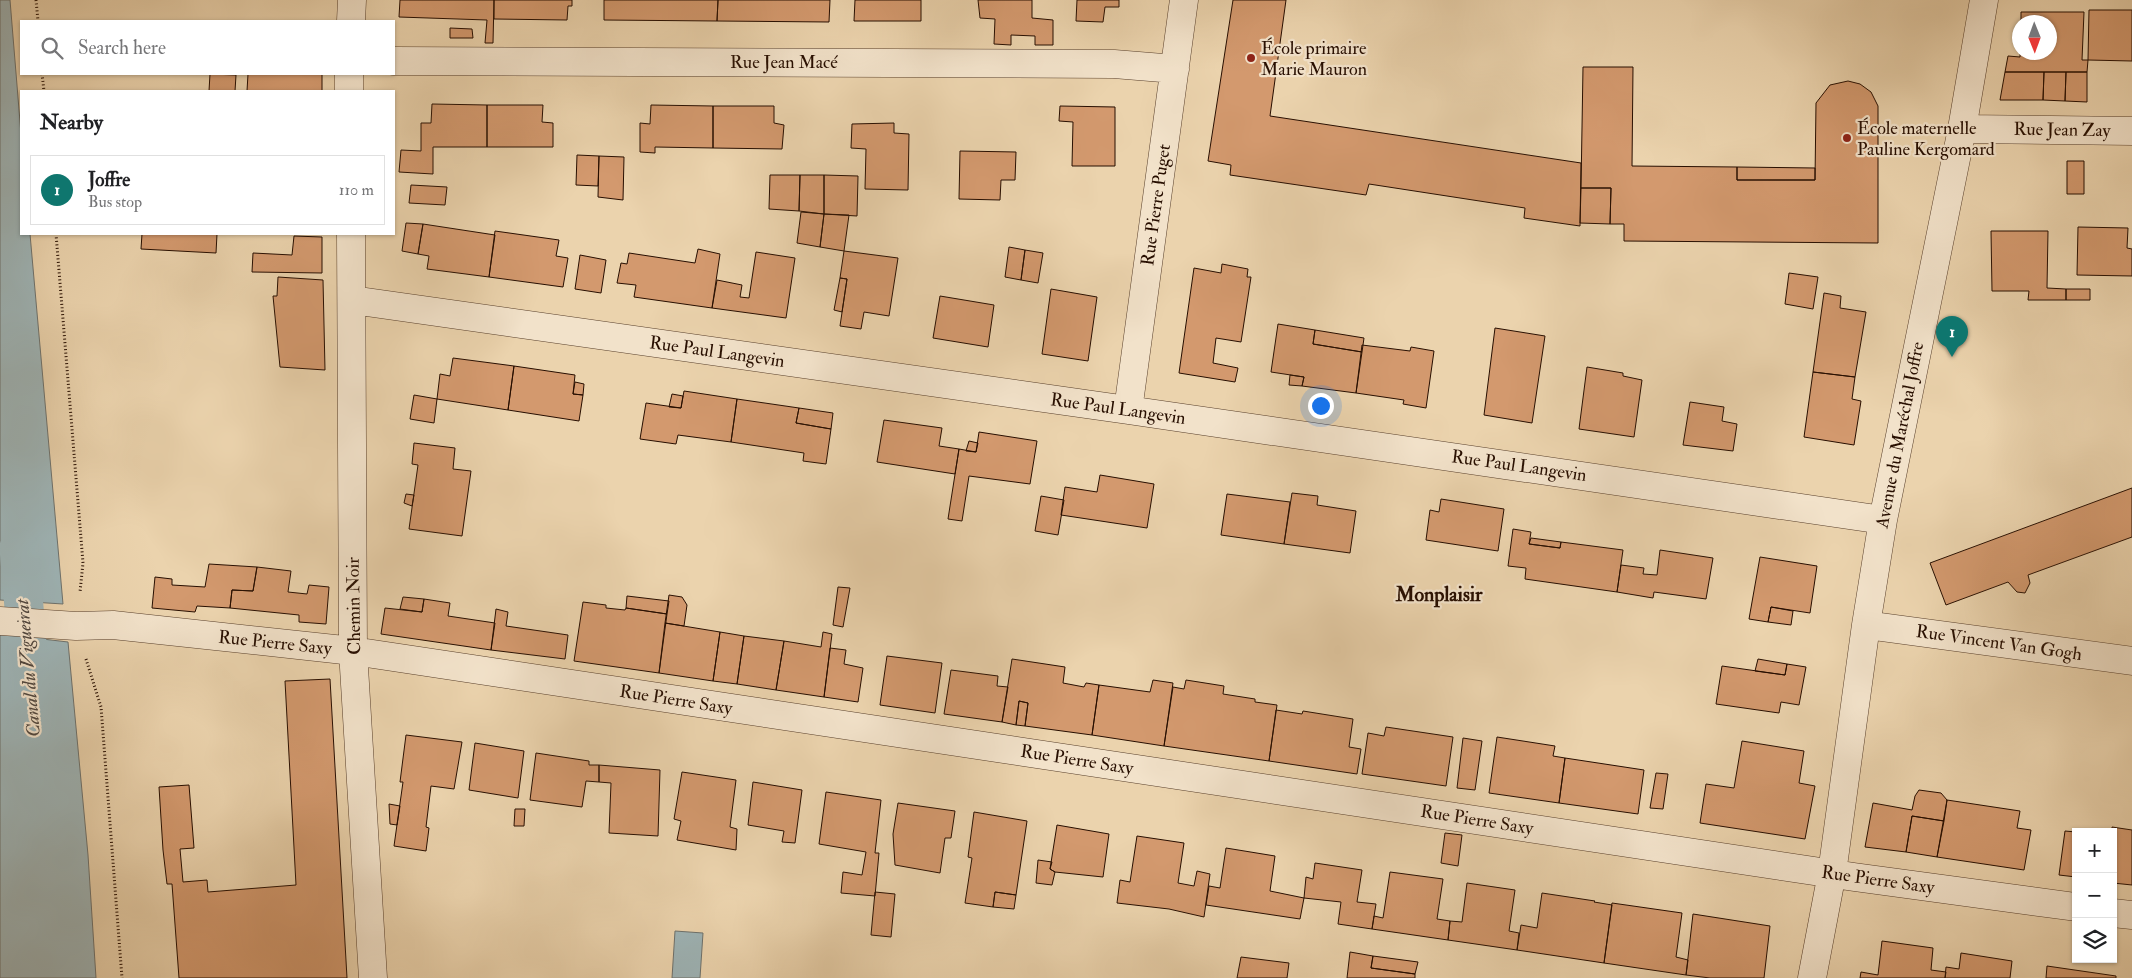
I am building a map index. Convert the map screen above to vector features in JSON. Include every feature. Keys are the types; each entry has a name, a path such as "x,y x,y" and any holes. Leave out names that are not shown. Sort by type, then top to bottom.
{"street":[{"path":"351,20 352,0"},
{"name":"Rue Pierre Puget","path":"1128,410 1184,0"},
{"name":"Avenue du Maréchal Joffre","path":"1812,978 1832,873 1866,625 1883,520 1962,129 1984,0"},
{"name":"Rue Jean Macé","path":"395,61 1114,64 1174,69"},
{"path":"349,75 349,90"},
{"name":"Rue Jean Zay","path":"1962,129 2132,131"},
{"name":"Chemin Noir","path":"351,235 353,651 373,978"},
{"name":"Rue Paul Langevin","path":"352,300 1883,520"},
{"name":"Rue Pierre Saxy","path":"0,621 76,626 113,625 353,651 1832,873 2072,906"},
{"name":"Rue Vincent Van Gogh","path":"1866,625 2132,661"},
{"path":"2117,913 2132,915"}],"path":[{"path":"36,0 38,20"},
{"path":"42,75 44,90"}],"water":[{"path":"0,0 10,0 20,122 20,235 30,235 63,604 0,600"},
{"path":"0,634 68,642 88,855 96,978 0,978"},
{"path":"675,931 703,933 700,978 672,978"}],"building":[{"path":"400,0 494,0 493,43 485,43 487,20 399,17"},
{"path":"494,0 572,0 572,6 568,6 567,20 494,19"},
{"path":"604,0 718,0 717,21 604,20"},
{"path":"718,0 830,0 829,22 717,21"},
{"path":"855,0 921,0 921,21 854,21"},
{"path":"978,0 1032,0 1032,18 1053,20 1053,45 1035,45 1035,36 1011,35 1011,45 994,44 995,19 980,18"},
{"path":"1077,0 1119,0 1119,7 1105,7 1103,22 1076,21"},
{"name":"École primaire Marie Mauron","path":"1233,0 1286,0 1270,116 1581,163 1580,226 1524,218 1525,208 1369,184 1366,195 1230,175 1231,165 1208,161"},
{"path":"2089,10 2132,10 2132,61 2088,60"},
{"path":"2021,12 2084,12 2082,60 2088,60 2087,72 2005,72 2008,56 2012,56 2012,60 2057,60 2057,15 2021,15"},
{"path":"450,28 472,29 473,38 450,38"},
{"name":"École maternelle Pauline Kergomard","path":"1583,67 1633,67 1632,166 1737,167 1737,180 1815,180 1816,103 1830,85 1848,81 1860,84 1871,92 1878,106 1878,243 1624,241 1624,224 1610,224 1611,188 1581,188"},
{"path":"2005,72 2044,72 2043,100 2000,100"},
{"path":"2044,72 2066,72 2065,101 2043,100"},
{"path":"2066,72 2087,72 2087,102 2065,101"},
{"path":"210,75 236,75 235,90 209,90"},
{"path":"248,75 322,75 322,90 247,90"},
{"path":"432,104 487,105 487,147 433,147 433,174 399,172 401,150 421,151 421,123 431,123"},
{"path":"487,105 543,105 542,122 553,123 553,147 487,147"},
{"path":"651,105 713,106 713,148 655,147 655,153 640,152 640,123 650,124"},
{"path":"713,106 774,106 774,123 784,125 782,149 713,148"},
{"path":"1060,106 1115,107 1115,166 1072,166 1073,122 1059,121"},
{"path":"894,123 894,133 909,134 908,190 865,189 866,149 851,148 852,124"},
{"path":"960,151 1016,152 1015,180 1001,180 1000,200 959,199"},
{"path":"577,155 599,156 598,186 576,185"},
{"path":"599,156 624,157 623,200 598,197"},
{"path":"2067,161 2084,161 2084,194 2067,194"},
{"path":"1737,167 1815,168 1815,180 1737,180"},
{"path":"770,175 800,175 799,211 769,209"},
{"path":"800,175 824,175 824,214 799,211"},
{"path":"824,175 858,176 857,216 824,214"},
{"path":"411,185 447,187 445,205 409,203"},
{"path":"1581,188 1611,188 1610,224 1580,223"},
{"path":"801,212 824,214 820,247 797,243"},
{"path":"824,214 849,215 844,251 820,247"},
{"path":"406,223 423,224 418,254 402,251"},
{"path":"423,224 495,235 489,277 427,269 429,256 418,254"},
{"path":"2078,227 2128,228 2127,248 2132,249 2132,276 2077,275"},
{"path":"495,231 559,240 556,256 568,258 563,287 489,277"},
{"path":"1991,231 2048,231 2047,288 2066,289 2066,300 2028,300 2029,291 1992,291"},
{"path":"142,235 217,235 216,253 141,249"},
{"path":"294,236 322,237 322,273 252,272 253,253 292,255"},
{"path":"1009,247 1025,250 1021,280 1005,277"},
{"path":"698,249 720,254 712,308 634,297 636,285 617,283 621,263 627,264 629,253 695,263"},
{"path":"1025,250 1043,253 1038,283 1021,280"},
{"path":"844,251 898,258 889,316 864,312 861,329 840,326 847,279 840,278"},
{"path":"756,252 795,258 786,318 712,308 717,280 742,285 740,297 749,298"},
{"path":"580,255 606,260 601,293 575,289"},
{"path":"1222,264 1248,269 1247,277 1251,277 1241,342 1216,338 1213,363 1238,368 1235,382 1179,373 1194,268 1221,273"},
{"path":"1789,273 1818,277 1813,309 1785,304"},
{"path":"278,277 323,280 325,370 280,367 273,296 277,296"},
{"path":"840,278 847,279 842,312 834,310"},
{"path":"1051,289 1097,297 1088,361 1042,354"},
{"path":"2066,289 2090,289 2090,300 2066,300"},
{"path":"1824,293 1841,296 1840,308 1866,312 1855,377 1813,372"},
{"path":"940,296 994,305 988,347 933,338"},
{"path":"1278,324 1315,330 1313,344 1362,352 1356,393 1302,386 1304,377 1271,372"},
{"path":"1495,328 1545,336 1532,423 1484,415"},
{"path":"1315,330 1364,338 1362,352 1313,344"},
{"path":"1362,345 1410,351 1411,347 1434,351 1426,408 1403,404 1404,400 1356,393"},
{"path":"453,358 514,366 508,410 437,399 440,374 450,376"},
{"path":"514,366 575,375 573,394 583,395 579,421 508,410"},
{"path":"1587,367 1623,373 1623,376 1642,380 1634,437 1579,429"},
{"path":"1813,372 1855,377 1852,399 1861,401 1854,445 1804,437"},
{"path":"1290,375 1304,377 1302,386 1289,385"},
{"path":"575,382 584,384 583,395 573,394"},
{"path":"684,391 737,399 731,442 678,435 676,444 640,439 646,403 681,408"},
{"path":"672,394 683,396 681,408 669,407"},
{"path":"414,395 437,399 434,423 410,419"},
{"path":"737,399 799,408 796,423 831,429 826,464 803,461 804,453 731,442"},
{"path":"1690,402 1724,407 1722,421 1737,424 1733,451 1683,445"},
{"path":"799,408 833,413 831,429 796,423"},
{"path":"884,420 942,428 939,446 959,449 955,474 877,462"},
{"path":"979,432 1037,441 1030,484 969,476 962,521 948,519 959,449 976,452"},
{"path":"969,441 978,443 976,452 966,451"},
{"path":"414,443 455,448 453,469 471,471 462,536 409,529 418,465 412,464"},
{"path":"1100,475 1154,484 1147,528 1061,515 1065,487 1097,492"},
{"path":"2132,488 2132,537 2028,575 2030,583 2025,593 2017,592 2008,582 1946,605 1930,563"},
{"path":"1292,493 1318,496 1317,505 1356,511 1350,553 1284,544"},
{"path":"406,494 414,495 412,506 404,503"},
{"path":"1227,494 1290,502 1284,544 1221,535"},
{"path":"1041,496 1064,500 1058,535 1035,531"},
{"path":"1441,499 1504,509 1498,551 1426,540 1430,510 1439,512"},
{"path":"1513,529 1531,532 1529,544 1560,548 1561,542 1623,550 1617,592 1525,579 1526,568 1508,566"},
{"path":"1531,538 1561,542 1560,548 1529,544"},
{"path":"1660,550 1713,558 1706,599 1654,592 1653,598 1617,592 1621,565 1644,568 1643,574 1657,575"},
{"path":"1760,557 1817,566 1810,613 1771,607 1768,622 1749,619"},
{"path":"209,564 257,567 253,591 232,590 230,608 197,606 195,612 152,608 155,577 172,579 172,585 205,587"},
{"path":"257,567 291,571 288,592 307,594 309,585 329,587 326,624 299,622 299,615 230,608 232,590 253,591"},
{"path":"838,587 850,588 843,627 833,625"},
{"path":"669,595 682,597 687,605 684,626 665,623"},
{"path":"627,596 669,601 667,614 626,608"},
{"path":"403,597 424,599 422,612 400,609"},
{"path":"424,599 450,603 448,616 495,623 491,650 381,634 385,608 422,612"},
{"path":"583,602 606,605 606,608 625,610 626,608 667,614 659,673 574,661"},
{"path":"1771,607 1793,611 1791,625 1768,622"},
{"path":"496,609 508,612 506,626 568,635 565,659 491,650"},
{"path":"665,623 720,632 713,681 659,673"},
{"path":"720,632 744,636 737,684 713,681"},
{"path":"823,632 832,634 824,697 776,690 784,641 821,647"},
{"path":"744,636 784,641 776,690 737,684"},
{"path":"830,648 846,650 844,664 863,668 858,702 824,697"},
{"path":"887,656 942,663 935,713 880,705"},
{"path":"1012,659 1065,667 1063,683 1084,687 1086,683 1099,685 1092,735 1025,726 1028,703 1019,701 1016,725 1002,722"},
{"path":"1758,659 1787,664 1785,675 1755,671"},
{"path":"1787,664 1806,667 1799,705 1781,702 1779,713 1716,704 1722,666 1785,675"},
{"path":"951,670 998,676 997,686 1008,687 1002,722 944,714"},
{"path":"330,679 347,978 179,978 172,884 167,884 159,787 189,785 194,848 180,849 183,882 207,880 208,892 296,885 285,681"},
{"path":"1153,680 1173,683 1164,746 1092,735 1099,685 1150,692"},
{"path":"1186,680 1224,686 1223,694 1277,705 1269,761 1164,746 1173,687 1184,689"},
{"path":"1019,701 1028,703 1025,726 1016,725"},
{"path":"1276,710 1302,714 1303,711 1353,719 1349,747 1361,749 1357,774 1269,761"},
{"path":"1386,727 1453,737 1446,786 1362,774 1368,733 1384,736"},
{"path":"406,735 462,742 454,789 431,786 426,827 429,828 426,851 394,846 403,782 400,782"},
{"path":"1497,737 1555,746 1553,756 1565,758 1559,803 1489,793"},
{"path":"1463,738 1482,741 1475,790 1457,788"},
{"path":"1742,741 1804,751 1799,783 1815,786 1805,839 1700,823 1706,784 1734,788"},
{"path":"475,743 524,751 518,798 469,790"},
{"path":"536,753 589,761 589,765 599,765 599,782 586,781 582,807 530,800"},
{"path":"1565,758 1644,770 1638,814 1559,803"},
{"path":"599,765 660,770 658,836 609,833 611,783 599,782"},
{"path":"682,772 736,780 730,827 737,829 736,850 677,840 681,821 674,819"},
{"path":"1656,773 1668,774 1663,809 1650,808"},
{"path":"753,782 802,790 795,843 782,842 784,831 748,825"},
{"path":"1919,790 1941,793 1947,800 1944,821 1912,816 1906,852 1865,847 1873,803 1912,810 1915,796"},
{"path":"826,792 881,800 875,853 879,853 875,896 841,893 843,872 862,875 866,852 819,844"},
{"path":"1947,800 2020,811 2017,828 2031,830 2024,870 1937,857"},
{"path":"898,803 955,811 951,838 945,838 940,873 895,865 893,834"},
{"path":"389,804 400,806 397,825 390,824"},
{"path":"515,809 525,809 524,826 514,826"},
{"path":"974,812 1027,821 1016,895 995,892 993,907 965,903 972,858 968,857"},
{"path":"1912,816 1944,821 1937,857 1906,852"},
{"path":"1057,825 1109,834 1103,877 1055,872 1050,869"},
{"path":"2112,827 2132,830 2132,885 2117,883 2117,828"},
{"path":"2065,831 2072,832 2072,877 2059,875"},
{"path":"1445,833 1462,835 1458,866 1441,863"},
{"path":"1137,836 1184,843 1178,883 1194,886 1197,871 1210,874 1204,917 1169,909 1117,903 1120,880 1130,882"},
{"path":"1226,848 1275,856 1270,891 1304,898 1300,919 1206,905 1209,886 1220,888"},
{"path":"1038,860 1052,862 1050,869 1055,872 1052,885 1036,883"},
{"path":"1315,863 1362,870 1357,902 1376,904 1372,929 1338,924 1341,902 1304,898 1306,877 1313,879"},
{"path":"1390,872 1443,879 1437,919 1450,921 1448,940 1372,929 1374,916 1383,918"},
{"path":"1467,883 1515,890 1509,931 1519,933 1517,950 1448,940 1450,921 1462,922"},
{"path":"875,892 895,894 891,937 871,935"},
{"path":"995,892 1016,895 1014,909 993,907"},
{"path":"1542,893 1612,905 1604,963 1517,950 1521,925 1537,928"},
{"path":"1612,903 1682,913 1676,957 1688,960 1686,975 1604,963"},
{"path":"1693,914 1770,926 1764,978 1710,978 1686,975"},
{"path":"1882,941 1933,948 1931,970 1946,972 1945,978 1860,978 1861,972 1878,975"},
{"path":"1350,952 1373,956 1371,968 1415,974 1415,978 1347,978"},
{"path":"1961,953 2012,961 2010,978 1945,978 1946,967 1959,969"},
{"path":"1373,956 1418,962 1415,974 1371,968"},
{"path":"1241,957 1289,963 1287,978 1237,978"},
{"path":"2047,966 2116,976 2116,978 2046,978"}],"waterway":[{"name":"Canal du Vigueirat","path":"19,548 31,691"}],"place":[{"name":"École primaire Marie Mauron","path":"1251,58"},
{"name":"École maternelle Pauline Kergomard","path":"1847,138"},
{"name":"Joffre","path":"1952,357"}],"district":[{"name":"Monplaisir","path":"1439,594"}]}
